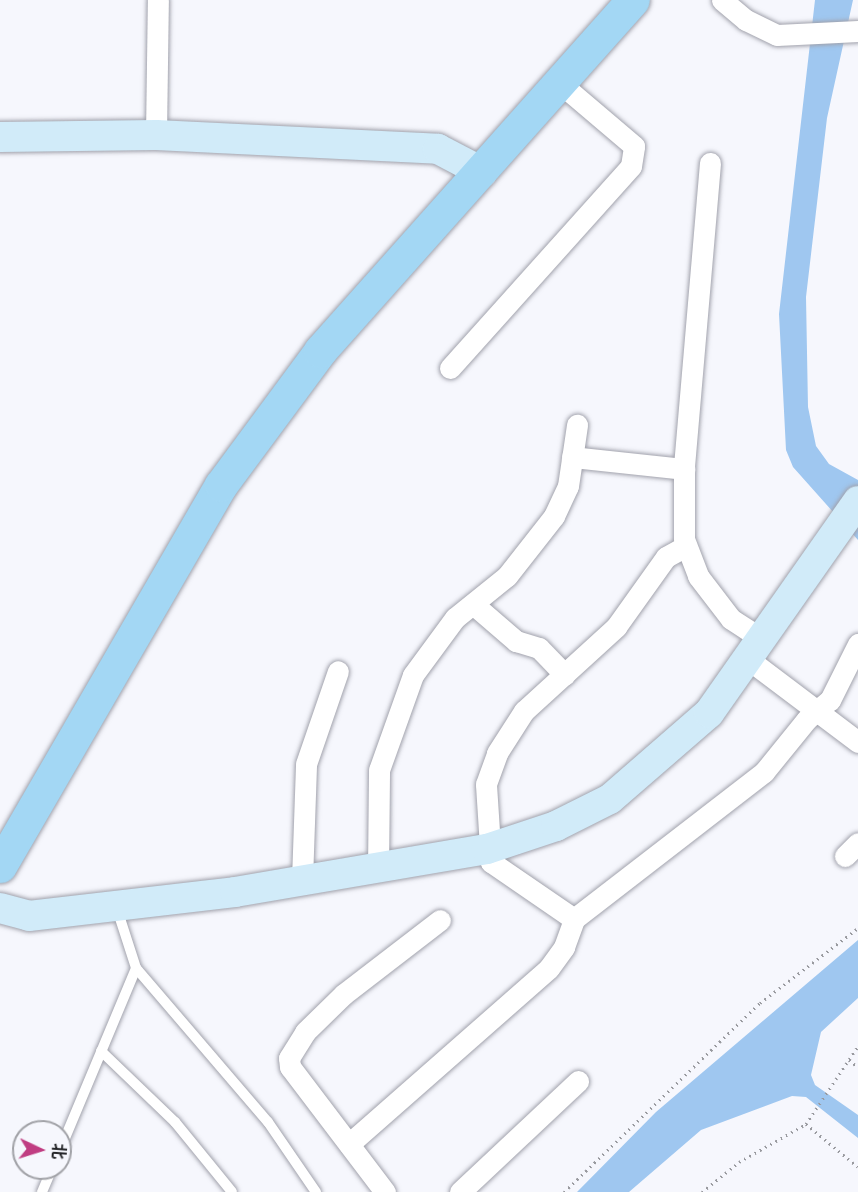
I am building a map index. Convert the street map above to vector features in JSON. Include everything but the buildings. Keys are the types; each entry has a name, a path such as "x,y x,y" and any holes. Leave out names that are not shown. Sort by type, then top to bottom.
{"main road":[{"path":"0,866 221,485 320,351 633,0"}],"street":[{"path":"156,135 158,0"},
{"path":"722,0 746,20 777,35 856,31"},
{"path":"450,368 631,166 634,146 560,83"},
{"path":"0,136 156,135 438,148 482,171"},
{"path":"710,163 684,468 686,546 698,576 755,649 858,742"},
{"path":"378,870 376,798 389,730 413,675 473,604 507,576 554,516 568,486 577,425"},
{"path":"572,457 684,468"},
{"path":"0,908 29,916 117,909 378,870 488,849 610,799 709,713 858,501"},
{"path":"574,919 491,862 488,849 486,784 497,753 524,711 616,627 666,557 686,546"},
{"path":"473,604 516,641 539,648 565,675"},
{"path":"349,1144 549,968 574,919 764,772 820,708 830,700 858,644"},
{"path":"302,880 306,764 338,671"},
{"path":"385,1192 290,1067 290,1058 305,1032 344,994 440,920"},
{"path":"460,1192 578,1081"}],"lane":[{"path":"117,909 136,968 268,1122 316,1192"},
{"path":"72,1121 136,968"},
{"path":"101,1051 175,1122 232,1192"}],"path":[{"path":"564,1192 760,1003 858,928"},
{"path":"702,1192 739,1162 806,1124 858,1046"},
{"path":"849,1060 858,1067"},
{"path":"806,1124 858,1167"}],"water":[{"path":"815,0 853,0 827,118 806,297 808,407 816,446 829,464 858,480 858,540 793,467 786,450 779,314"},
{"path":"858,940 858,998 821,1032 811,1075 815,1085 858,1115 858,1138 806,1097 792,1096 701,1130 629,1192 577,1192 656,1112"}]}
